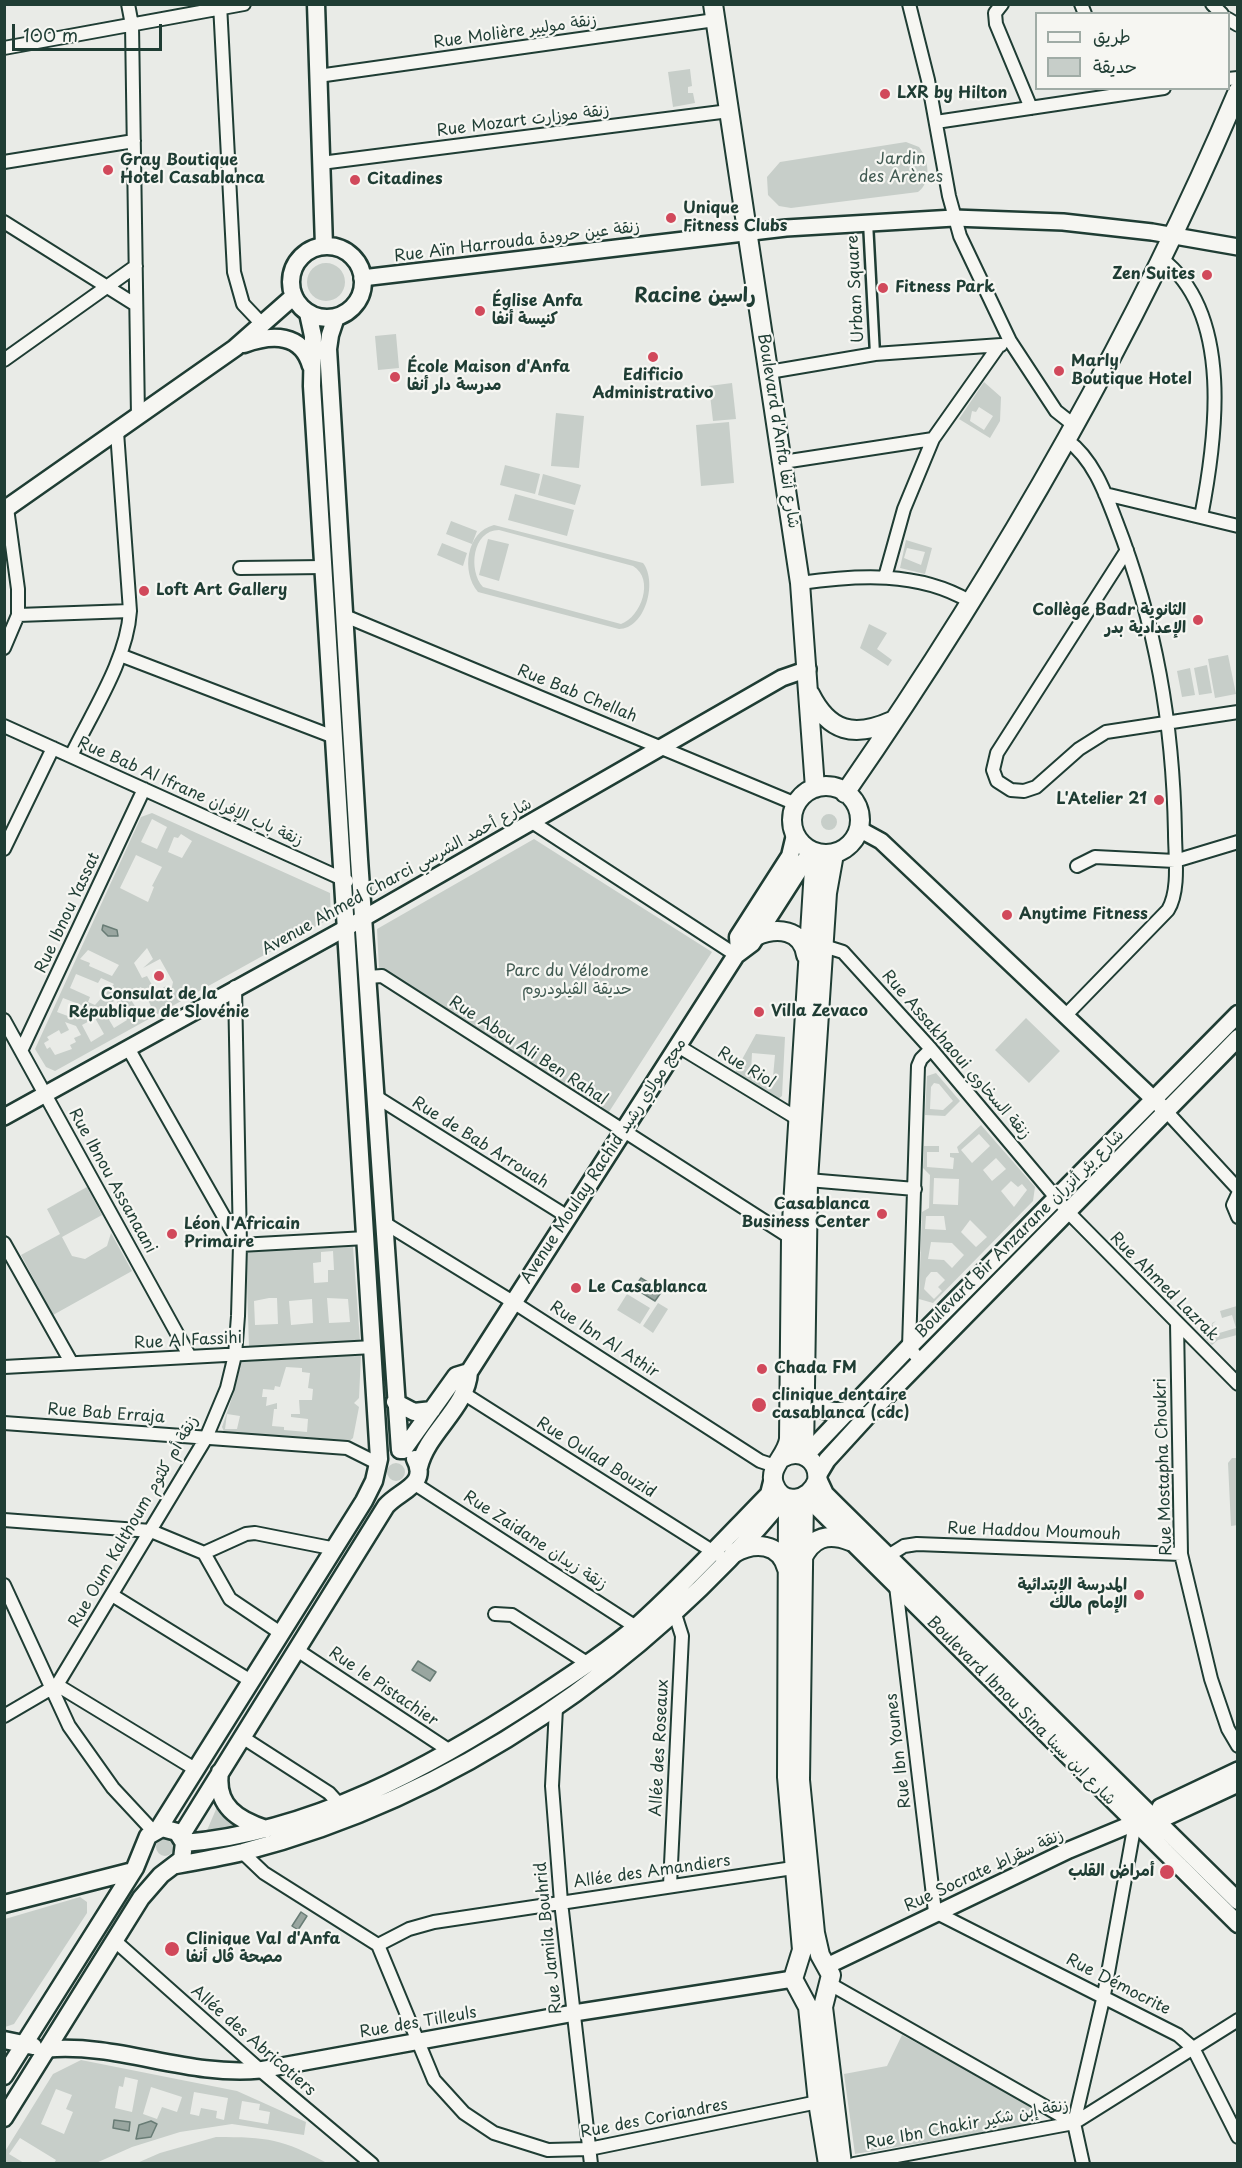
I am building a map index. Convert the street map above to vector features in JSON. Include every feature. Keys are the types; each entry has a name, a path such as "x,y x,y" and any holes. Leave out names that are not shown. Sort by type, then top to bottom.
{"main road":[{"path":"316,4 324,246"},
{"name":"Boulevard d'Anfa شارع أنفا","path":"714,12 800,583 815,788"},
{"path":"845,792 969,601 1071,433 1162,259 1238,91"},
{"path":"308,313 321,318 336,317 348,312 356,302 362,291 362,278 359,267 351,255 338,248 324,246 307,252 296,265 291,280 294,296 308,313 313,336 312,368 373,1347 377,1465 384,1489 392,1493 412,1481"},
{"path":"6,509 235,348 294,296"},
{"path":"336,317 328,349 395,1402 401,1450"},
{"path":"235,348 273,336 288,338 301,346 312,368"},
{"path":"809,691 827,720 841,728 866,731 892,721"},
{"path":"831,787 845,792 858,809 859,829 851,843 834,854 813,852 795,835 792,820 796,804 803,795 815,788 831,787"},
{"name":"Avenue Moulay Rachid محج مولاي رشيد","path":"737,953 738,937 790,856 795,835"},
{"path":"152,1835 150,1863 160,1869 242,1852 396,1798 464,1763 556,1708 675,1614 724,1555 769,1494 789,1439 791,1238 813,852"},
{"name":"Avenue Moulay Rachid محج مولاي رشيد","path":"412,1481 424,1450 463,1393 469,1383 470,1372 513,1302 737,953 752,943 813,852"},
{"path":"804,1456 803,1390 808,1180 829,871 834,854"},
{"path":"756,936 772,930 792,934 804,945 807,961"},
{"name":"Boulevard Bir Anzarane شارع بئر أنزران","path":"818,1477 843,1441 1068,1212 1238,1014"},
{"name":"Boulevard Bir Anzarane شارع بئر أنزران","path":"804,1456 1056,1198 1238,1038"},
{"name":"Avenue Moulay Rachid محج مولاي رشيد","path":"401,1450 456,1376 470,1372"},
{"path":"803,1390 812,1402 826,1411 834,1413 849,1410"},
{"path":"395,1402 414,1412 432,1410"},
{"path":"4,2076 133,1871 152,1835 336,1549 370,1492 377,1465 387,1452 401,1450 413,1456 412,1481 386,1506 220,1772 183,1839 184,1855 141,1898 4,2118"},
{"path":"152,1835 171,1829 183,1839 221,1840 267,1829 339,1804 450,1751 506,1718 587,1663 636,1627 796,1497 815,1488 818,1477 815,1465 804,1456 792,1454 777,1467 776,1488 796,1497"},
{"name":"Boulevard Ibnou Sina شارع ابن سينا","path":"818,1477 825,1494 1155,1815 1238,1901"},
{"path":"796,1497 786,1759 793,1868 801,1940 798,1979 810,2014 818,2102 828,2163"},
{"name":"Boulevard Ibnou Sina شارع ابن سينا","path":"796,1497 850,1541 1238,1924"},
{"path":"842,2163 823,2007 831,1975 815,1933 800,1780 794,1565 818,1539 835,1537 850,1541"},
{"path":"724,1555 749,1546 766,1546 781,1554 794,1565"},
{"path":"220,1772 220,1791 230,1811 244,1821 267,1829"},
{"path":"4,1904 133,1871"},
{"path":"798,1979 811,1959 825,1964"},
{"path":"798,1979 813,1997 829,1988"},
{"path":"4,2040 48,2049"}],"street":[{"path":"128,4 132,25 138,417"},
{"path":"4,48 244,4"},
{"path":"909,4 936,122 954,218 966,250 1010,341 1071,433 1105,494 1127,550 1152,631 1170,722 1175,861 1172,903 1168,910 1066,1015"},
{"path":"1002,4 995,13 996,24 1032,108"},
{"path":"220,7 234,272 243,304 262,324"},
{"name":"Rue Molière زنقة موليير","path":"318,76 714,12"},
{"path":"936,122 1142,90"},
{"name":"Rue Mozart زنقة موزارت","path":"321,164 729,111"},
{"path":"4,162 134,141"},
{"name":"Rue Aïn Harrouda زنقة عين حرودة","path":"362,278 748,233 868,222 954,218 1045,220 1173,236 1238,247"},
{"path":"4,222 136,304"},
{"name":"Urban Square","path":"868,222 875,354"},
{"path":"1162,259 1185,282 1198,307 1209,345 1216,420 1201,517"},
{"path":"4,360 136,266"},
{"path":"769,372 875,354 998,347 1010,341"},
{"path":"885,577 904,509 933,439 998,347"},
{"path":"71,756 127,636 130,611 117,432"},
{"path":"783,462 933,439"},
{"path":"1105,494 1238,526"},
{"path":"4,648 18,615 18,590 6,509"},
{"path":"1127,550 997,753 993,764 994,776 1011,790 1031,789 1101,734 1116,729 1238,712"},
{"path":"240,568 324,567"},
{"path":"800,583 841,577 885,577 949,589 969,601"},
{"path":"18,615 130,611"},
{"name":"Rue Bab Chellah","path":"345,616 796,804"},
{"path":"120,655 334,737"},
{"name":"Avenue Ahmed Charci شارع أحمد الشرسي","path":"4,1117 235,987 364,918 782,678 808,669"},
{"name":"Rue Bab Al Ifrane زنقة باب الإفران","path":"4,726 362,888"},
{"path":"4,849 53,748"},
{"name":"Rue Ibnou Yassat","path":"21,1051 144,789"},
{"path":"532,822 737,953"},
{"path":"859,829 881,841 1066,1015 1160,1105 1238,1190"},
{"path":"1077,866 1095,856 1175,861 1238,842"},
{"name":"Rue Assakhaoui زنقة السخاوي","path":"824,946 843,952 932,1049 1068,1212"},
{"name":"Rue Abou Ali Ben Rahal","path":"368,977 382,976 791,1238"},
{"name":"Rue Oum Kalthoum زنقة أم كلثوم","path":"55,1688 206,1438 227,1388 235,1355 240,1245 235,987"},
{"name":"Rue Ibnou Assanaani","path":"4,1020 190,1357"},
{"name":"Rue Riol","path":"678,1046 798,1119"},
{"path":"128,1048 240,1245 366,1238"},
{"path":"920,1361 909,1347 918,1066 921,1059 932,1049"},
{"name":"Rue de Bab Arrouah","path":"375,1096 568,1217"},
{"path":"808,1180 915,1189"},
{"path":"1238,1194 1233,1205 1238,1217"},
{"name":"Rue Ahmed Lazrak","path":"1068,1212 1238,1384"},
{"name":"Rue Ibn Al Athir","path":"384,1222 760,1461 777,1467"},
{"path":"4,1243 70,1362"},
{"name":"Rue Mostapha Choukri","path":"1177,1323 1181,1554 1211,1679 1228,1729 1238,1746"},
{"name":"Rue Al Fassihi","path":"4,1367 373,1347"},
{"name":"Rue Oulad Bouzid","path":"463,1393 724,1555"},
{"name":"Rue Bab Erraja","path":"4,1423 347,1448 377,1465"},
{"name":"Rue Zaidane زنقة زيدان","path":"412,1481 636,1627"},
{"path":"4,1520 151,1531 204,1553 230,1599 282,1634"},
{"path":"204,1553 246,1534 255,1533 336,1549"},
{"name":"Rue Haddou Moumouh","path":"888,1556 904,1546 917,1544 1181,1554"},
{"path":"4,1585 80,1744 152,1835"},
{"name":"Rue Ibn Younes","path":"896,1586 935,1912"},
{"path":"112,1595 251,1682"},
{"path":"495,1614 512,1615 587,1663"},
{"name":"Allée des Roseaux","path":"670,1885 682,1636 675,1614"},
{"name":"Rue le Pistachier","path":"297,1650 450,1751"},
{"path":"4,1716 55,1688"},
{"path":"55,1688 195,1769"},
{"name":"Rue Jamila Bouhrid","path":"556,1708 552,1786 561,1902 591,2163"},
{"path":"242,1737 329,1793 339,1804"},
{"name":"Rue Socrate زنقة سقراط","path":"1155,1815 1160,1807 1238,1770"},
{"name":"Rue Socrate زنقة سقراط","path":"825,1964 1069,1850 1155,1815 1167,1817 1238,1784"},
{"path":"1083,2163 1074,2123 1104,1995 1135,1823"},
{"path":"242,1852 264,1873 378,1945"},
{"name":"Allée des Amandiers","path":"378,1945 421,1925 670,1885 793,1868"},
{"name":"Rue Démocrite","path":"935,1912 1167,2027 1193,2048 1238,2137"},
{"name":"Allée des Abricotiers","path":"115,1941 260,2070 372,2163"},
{"name":"Rue des Coriandres","path":"378,1945 416,2042 434,2080 464,2113 481,2126 531,2147 564,2151 589,2150 818,2102"},
{"name":"Rue des Tilleuls","path":"48,2049 77,2046 226,2072 260,2070 574,2013 798,1979"},
{"path":"829,1988 1074,2123"},
{"name":"Rue Ibn Chakir زنقة إبن شكير","path":"854,2163 1074,2123 1238,2020"}],"green space":[{"path":"690,69 692,86 688,87 688,93 693,93 695,103 673,107 668,72"},
{"name":"Jardin des Arènes","path":"906,142 919,147 927,164 927,177 918,192 791,208 779,206 768,195 767,177 780,162"},
{"path":"326,263 333,264 339,269 344,275 344,289 339,295 333,300 326,301 319,300 313,295 308,289 307,282 308,275 313,269 319,264"},
{"path":"396,334 399,368 378,370 375,336"},
{"path":"984,382 1001,397 1000,421 990,438 959,419","holes":["979,407 993,416 984,430 970,421 972,411 976,412"]},
{"path":"732,383 736,419 713,421 709,386"},
{"path":"556,413 584,416 579,468 551,466"},
{"path":"729,422 734,483 701,486 696,425"},
{"path":"505,465 540,474 535,494 500,485"},
{"path":"543,474 581,485 575,505 538,495"},
{"path":"515,494 574,510 567,536 508,520"},
{"path":"451,521 477,531 472,544 446,534"},
{"path":"494,525 643,563 647,571 649,592 642,613 628,627 619,629 478,592 469,574 469,554 477,536","holes":["499,530 633,566 640,572 643,580 643,597 634,614 621,624 483,587 478,580 474,562 475,552 483,537"]},
{"path":"488,539 509,544 499,581 479,575"},
{"path":"906,540 932,548 925,574 900,568","holes":["907,548 925,552 921,565 904,558"]},
{"path":"442,543 467,553 463,566 437,555"},
{"path":"869,624 887,633 877,649 892,660 888,666 860,648"},
{"path":"1228,655 1236,694 1215,698 1208,659"},
{"path":"1207,665 1212,693 1199,695 1194,668"},
{"path":"1190,668 1195,695 1182,697 1177,671"},
{"path":"152,813 330,893 331,918 55,1071 46,1067 35,1049 141,817","holes":["152,819 167,827 157,849 141,842","181,834 192,841 182,858 168,852 174,837 178,838","136,855 162,867 152,886 154,887 148,902 120,888","147,948 153,959 143,968 160,959 173,982 172,987 166,986 156,992 147,976 142,978 134,963","88,950 119,965 112,976 89,966 90,963 80,959","76,974 98,983 101,978 114,984 95,1005 88,1002 90,997 70,988","141,987 151,1006 139,1012 127,994","63,998 81,1005 73,1018 57,1012","116,1000 127,1020 114,1028 102,1008","95,1018 104,1034 91,1042 82,1025","65,1022 76,1026 81,1035 74,1038 76,1042 70,1045 72,1049 55,1055 50,1047 47,1049 44,1043 49,1040 47,1037 59,1030 61,1034 69,1030"]},
{"path":"826,814 832,814 837,822 835,828 826,830 821,825 821,819"},
{"name":"Parc du Vélodrome حديقة الڤيلودروم","path":"534,839 712,952 607,1115 379,969 377,929"},
{"path":"1026,1018 1060,1051 1029,1083 995,1050"},
{"path":"756,1034 785,1037 782,1096 777,1100 734,1074","holes":["752,1053 775,1055 773,1077 751,1072"]},
{"path":"936,1073 960,1101 945,1116 925,1115 927,1076","holes":["934,1083 939,1084 953,1101 943,1110 930,1109 931,1087"]},
{"path":"981,1125 1035,1187 1033,1201 933,1303 919,1299 922,1212 929,1208 930,1175 923,1168 924,1146 939,1146 939,1152 927,1152 927,1167 953,1169 954,1158 950,1157 950,1153 959,1153 957,1147","holes":["979,1134 990,1146 972,1163 961,1150","996,1158 1006,1169 992,1181 983,1170","934,1178 959,1179 958,1205 933,1204","1011,1181 1018,1187 1022,1184 1027,1190 1014,1207 1001,1191","926,1216 944,1216 946,1230 925,1229","970,1220 987,1237 976,1247 961,1232","931,1242 952,1243 964,1255 952,1268 944,1260 928,1259","931,1272 937,1272 945,1280 938,1287 942,1291 934,1299 924,1289 926,1278"]},
{"path":"87,1187 102,1215 62,1237 72,1256 85,1259 107,1246 111,1233 132,1271 53,1315 21,1255 60,1234 47,1209"},
{"path":"353,1247 360,1341 249,1348 246,1253 249,1250","holes":["333,1251 334,1270 328,1270 328,1282 314,1283 313,1263 321,1262 321,1252","277,1298 278,1324 255,1325 254,1301","327,1298 348,1299 350,1322 329,1323","312,1299 313,1323 291,1325 289,1301"]},
{"path":"627,1294 650,1308 640,1324 617,1310"},
{"path":"658,1303 668,1309 653,1333 643,1326"},
{"path":"1237,1306 1237,1335 1218,1340 1212,1345 1201,1334 1212,1324 1216,1334 1236,1328 1232,1315 1222,1318 1220,1311"},
{"path":"361,1355 359,1398 354,1403 359,1407 353,1438 347,1443 225,1434 222,1427 241,1362","holes":["286,1367 302,1368 302,1372 310,1373 308,1388 313,1389 312,1400 299,1400 300,1414 291,1414 291,1417 308,1419 307,1432 284,1430 284,1427 272,1426 277,1403 266,1406 267,1397 262,1397 263,1389 274,1390 275,1386 280,1387","227,1414 240,1416 237,1429 225,1429"]},
{"path":"1232,1458 1237,1458 1238,1525 1231,1526 1228,1463"},
{"path":"396,1463 402,1466 405,1472 402,1478 396,1481 390,1478 387,1472 390,1466"},
{"path":"220,1800 245,1828 205,1835"},
{"path":"161,1838 169,1838 174,1843 172,1854 161,1856 156,1851 156,1843"},
{"path":"80,1897 87,1902 87,1913 14,2024 5,2027 5,1919"},
{"path":"902,2035 1034,2106 1037,2112 1035,2121 1029,2125 855,2154 844,2074 887,2066"},
{"path":"81,2060 237,2091 306,2122 304,2135 232,2124 180,2132 132,2147 96,2163 54,2163 56,2160 20,2138 9,2154 24,2163 5,2163 4,2153 53,2074","holes":["125,2077 138,2080 132,2112 115,2108 119,2086 123,2087","151,2087 182,2097 177,2112 162,2107 157,2119 143,2114","56,2089 72,2095 66,2109 73,2112 64,2134 41,2124","194,2092 228,2098 224,2120 216,2118 217,2111 201,2108 199,2116 190,2114","242,2101 260,2104 259,2110 270,2112 268,2124 239,2119"]},
{"path":"216,2137 274,2141 286,2144 327,2163 137,2163 160,2153"}],"shaded area":[{"path":"103,925 117,930 118,936 108,936 102,930"},
{"path":"641,1278 662,1291 655,1301 634,1288"},
{"path":"418,1661 436,1672 430,1681 412,1670"},
{"path":"301,1912 307,1916 298,1930 292,1926"},
{"path":"114,2120 130,2122 129,2131 113,2128"},
{"path":"151,2121 157,2124 151,2137 136,2139 139,2125"}],"place":[{"name":"LXR by Hilton","path":"885,94"},
{"name":"Gray Boutique Hotel Casablanca","path":"108,170"},
{"name":"Citadines","path":"355,180"},
{"name":"Unique Fitness Clubs","path":"671,218"},
{"name":"Zen Suites","path":"1207,275"},
{"name":"Fitness Park","path":"883,288"},
{"name":"Église Anfa كنيسة أنفا","path":"480,311"},
{"name":"Edificio Administrativo","path":"653,357"},
{"name":"Marly Boutique Hotel","path":"1059,371"},
{"name":"École Maison d'Anfa مدرسة دار أنفا","path":"395,377"},
{"name":"Loft Art Gallery","path":"144,591"},
{"name":"Collège Badr الثانوية الإعدادية بدر","path":"1198,620"},
{"name":"L'Atelier 21","path":"1159,800"},
{"name":"Anytime Fitness","path":"1007,915"},
{"name":"Consulat de la République de Slovénie","path":"159,976"},
{"name":"Villa Zevaco","path":"759,1012"},
{"name":"Casablanca Business Center","path":"882,1214"},
{"name":"Léon l'Africain Primaire","path":"172,1234"},
{"name":"Le Casablanca","path":"576,1288"},
{"name":"Chada FM","path":"762,1369"},
{"name":"clinique dentaire casablanca (cdc)","path":"759,1405"},
{"name":"المدرسة الإبتدائية الإمام مالك","path":"1139,1595"},
{"name":"أمراض القلب","path":"1167,1872"},
{"name":"Clinique Val d'Anfa مصحة ڤال أنفا","path":"172,1949"}],"district":[{"name":"Racine راسين","path":"695,296"}]}
